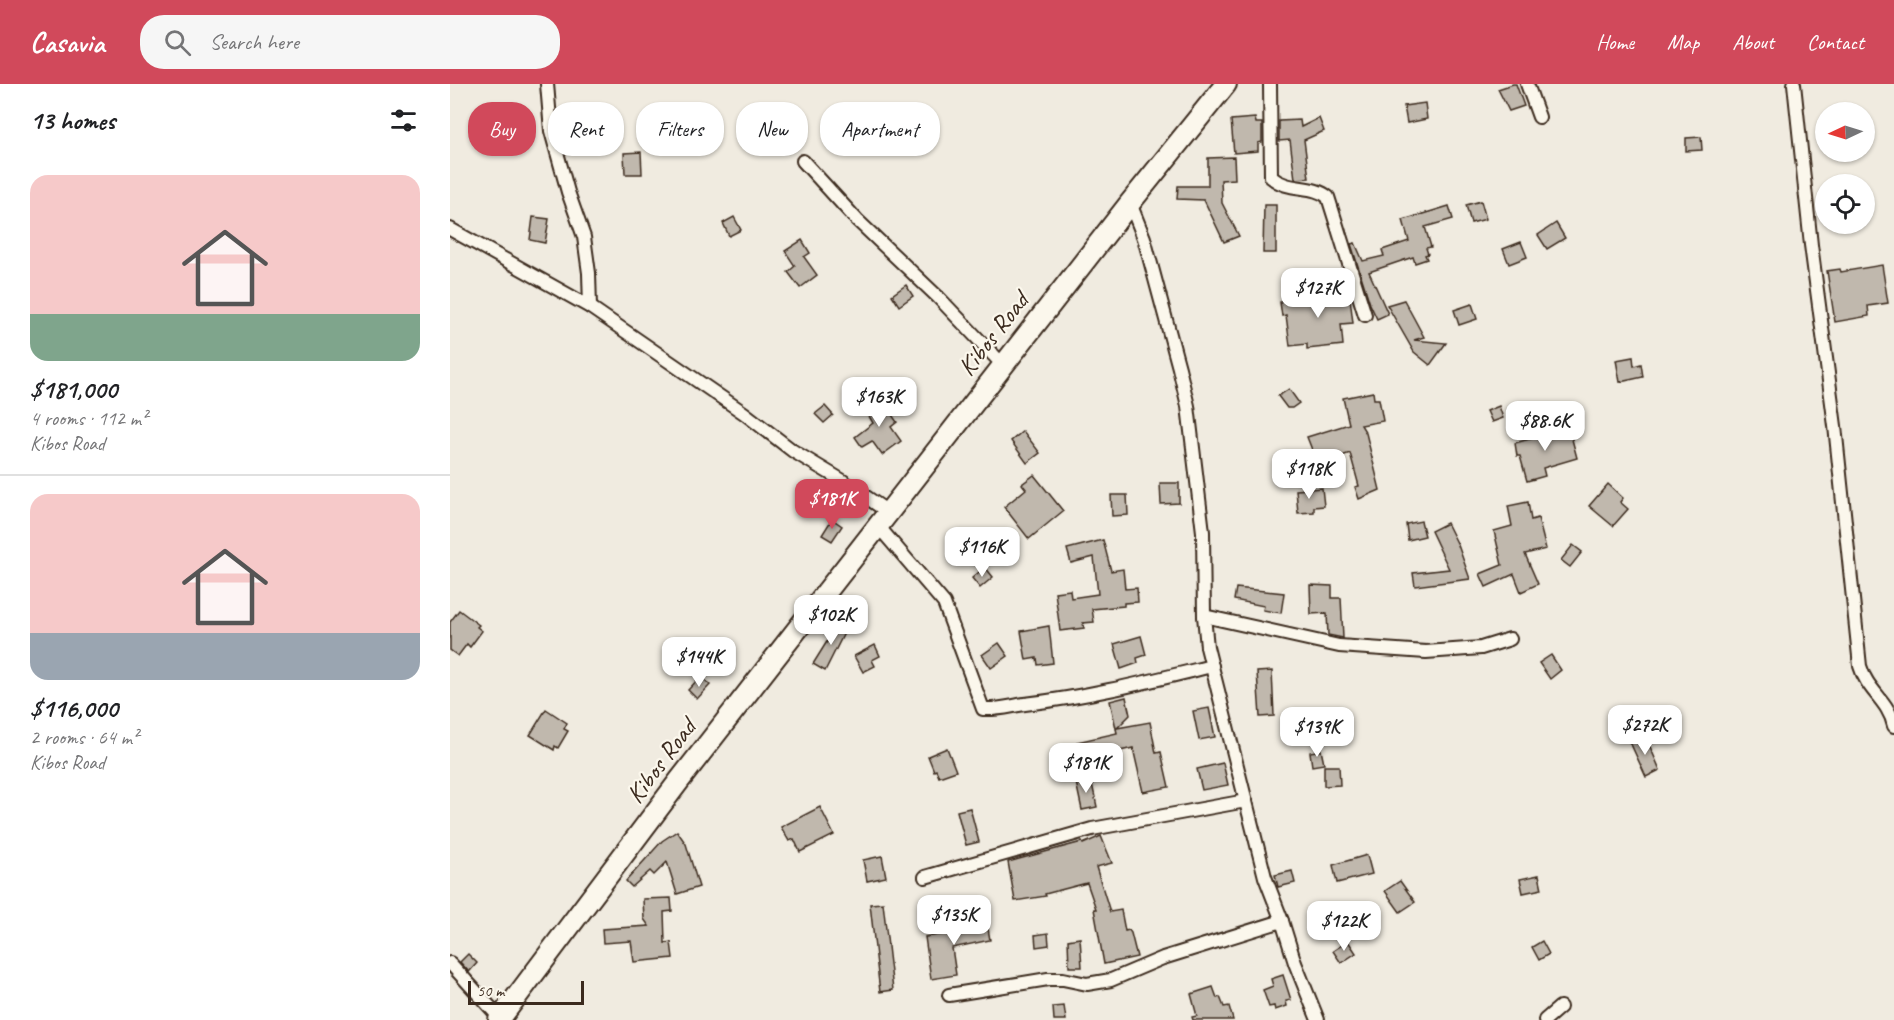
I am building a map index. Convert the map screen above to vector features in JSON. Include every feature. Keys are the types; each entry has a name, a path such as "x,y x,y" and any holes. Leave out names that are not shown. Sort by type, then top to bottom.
{"main road":[{"name":"Kibos Road","path":"505,1018 679,781 1130,203 1226,84"}],"street":[{"path":"547,84 551,131 568,192 584,237 589,273 590,307"},
{"path":"1270,84 1271,177 1288,187 1319,192 1328,197 1365,315"},
{"path":"1527,84 1539,117"},
{"path":"1794,84 1811,246 1835,426 1860,666 1865,682 1889,711 1894,726"},
{"path":"803,161 857,220 939,298 1004,366"},
{"path":"1130,203 1144,238 1188,406 1203,532 1204,616 1207,647 1265,877 1318,1020"},
{"path":"450,229 590,307 744,413 793,451 843,481 883,519 944,603 983,709 997,710 1017,705 1061,700 1212,666"},
{"path":"1204,616 1339,646 1426,652 1481,648 1510,639"},
{"path":"925,877 1092,829 1246,801"},
{"path":"949,995 1048,979 1063,979 1087,984 1111,980 1163,958 1282,921"},
{"path":"450,963 505,1018"},
{"path":"1545,1020 1560,1007"}],"building":[{"path":"1516,84 1524,106 1509,111 1498,89"},
{"path":"1425,103 1427,119 1407,123 1404,106"},
{"path":"1255,118 1256,123 1262,123 1262,142 1258,143 1258,151 1234,153 1231,120"},
{"path":"1319,118 1324,131 1304,140 1309,178 1295,179 1290,140 1279,141 1279,121 1300,120 1301,127"},
{"path":"1701,137 1702,150 1686,151 1686,138"},
{"path":"636,152 636,156 641,156 642,174 625,174 624,153"},
{"path":"1234,157 1235,179 1221,180 1222,203 1239,236 1224,242 1204,200 1177,199 1178,186 1208,186 1208,158"},
{"path":"1481,201 1486,219 1471,223 1466,205"},
{"path":"1264,205 1276,205 1276,253 1263,253"},
{"path":"1449,206 1453,219 1425,227 1431,247 1426,248 1427,259 1415,263 1413,257 1369,272 1388,314 1377,319 1351,244 1355,243 1363,261 1384,256 1382,250 1409,241 1403,220"},
{"path":"533,217 549,219 545,243 530,240"},
{"path":"734,217 741,230 729,236 723,223"},
{"path":"1556,223 1565,238 1547,249 1538,235"},
{"path":"802,240 810,253 804,257 817,275 800,288 788,272 795,266 785,251"},
{"path":"1521,242 1527,257 1509,264 1503,249"},
{"path":"1882,265 1888,303 1868,306 1869,316 1835,322 1827,271 1840,269 1841,272"},
{"path":"906,285 913,296 899,306 892,295"},
{"path":"1349,290 1353,323 1341,324 1343,345 1307,349 1307,344 1290,346 1286,315 1282,316 1280,302"},
{"path":"1404,300 1424,337 1414,340 1446,343 1430,365 1414,352 1387,305"},
{"path":"1472,304 1477,319 1459,325 1454,310"},
{"path":"1633,357 1634,366 1641,364 1643,377 1620,382 1616,360"},
{"path":"1289,389 1299,403 1292,408 1287,408 1278,396"},
{"path":"1373,392 1374,399 1379,399 1383,421 1361,425 1366,433 1380,490 1359,499 1355,487 1359,486 1350,453 1318,465 1307,437 1349,424 1343,398"},
{"path":"875,397 885,415 890,412 897,422 891,427 901,441 882,455 872,441 862,447 855,437 873,423 862,404"},
{"path":"825,406 833,415 824,423 815,414"},
{"path":"1499,406 1503,418 1492,422 1487,411"},
{"path":"1569,428 1577,458 1543,468 1545,476 1527,481 1520,456 1517,456 1515,443"},
{"path":"1023,431 1040,453 1027,463 1011,441"},
{"path":"1034,475 1063,511 1029,539 1004,507 1026,489 1022,484"},
{"path":"1160,483 1179,483 1179,503 1161,504"},
{"path":"1608,484 1623,498 1620,502 1628,509 1613,526 1589,506"},
{"path":"1322,488 1324,506 1314,507 1314,512 1298,513 1296,490"},
{"path":"1111,495 1127,495 1128,515 1112,516"},
{"path":"1528,502 1531,520 1538,518 1546,549 1525,554 1538,584 1521,592 1514,574 1486,587 1480,574 1502,565 1494,531 1512,526 1508,506"},
{"path":"832,519 842,526 832,541 822,535"},
{"path":"1421,521 1425,536 1408,540 1406,524"},
{"path":"1447,523 1458,545 1470,579 1415,586 1413,573 1449,569 1431,531"},
{"path":"1103,540 1111,571 1123,569 1125,589 1137,588 1138,602 1124,603 1124,606 1092,609 1094,622 1083,623 1084,628 1060,631 1055,592 1070,590 1071,598 1098,594 1094,557 1071,563 1067,549"},
{"path":"1573,545 1582,552 1570,567 1561,560"},
{"path":"985,567 993,577 980,588 972,578"},
{"path":"1310,585 1332,586 1332,598 1341,598 1343,638 1328,635 1327,613 1311,614"},
{"path":"1236,588 1284,593 1281,613 1263,610 1264,606 1234,600"},
{"path":"459,610 479,625 477,627 482,631 470,647 467,644 458,656 450,650 450,622"},
{"path":"841,619 849,623 825,671 813,664"},
{"path":"1049,626 1053,663 1038,665 1037,658 1026,660 1021,631"},
{"path":"1141,636 1146,655 1137,658 1138,663 1121,669 1114,644"},
{"path":"999,643 1008,656 991,668 982,655"},
{"path":"875,645 880,656 872,660 875,666 863,672 854,656"},
{"path":"1551,655 1561,670 1550,679 1539,663"},
{"path":"1272,671 1274,716 1260,717 1257,672"},
{"path":"701,676 710,685 697,699 688,690"},
{"path":"1126,697 1130,715 1117,728 1150,722 1156,753 1161,752 1169,787 1143,792 1133,748 1103,755 1104,760 1082,765 1077,742 1117,733 1110,701"},
{"path":"1209,708 1215,737 1199,740 1193,711"},
{"path":"546,709 567,723 564,729 568,731 558,748 555,746 554,750 530,735"},
{"path":"1645,735 1660,770 1646,777 1630,742"},
{"path":"947,748 956,771 939,777 928,756"},
{"path":"1321,750 1324,764 1312,766 1310,752"},
{"path":"1223,763 1228,785 1202,790 1197,769"},
{"path":"1324,766 1339,766 1340,785 1324,786"},
{"path":"1091,779 1097,807 1082,810 1076,782"},
{"path":"820,807 834,835 800,852 794,839 789,841 781,827"},
{"path":"970,808 979,842 966,845 957,811"},
{"path":"677,831 686,844 699,887 677,894 667,862 654,875 650,871 632,887 626,881 662,841"},
{"path":"1101,836 1112,863 1096,867 1110,912 1121,910 1125,931 1129,930 1131,933 1137,957 1104,964 1094,909 1096,909 1087,883 1045,894 1046,896 1015,901 1008,862 1082,842 1083,844"},
{"path":"1367,855 1372,874 1337,883 1333,865"},
{"path":"882,856 886,877 867,881 863,860"},
{"path":"1292,871 1295,883 1278,887 1275,875"},
{"path":"1539,875 1542,889 1523,893 1520,879"},
{"path":"1400,881 1415,902 1400,912 1385,891"},
{"path":"671,898 672,911 664,912 665,943 671,942 673,958 634,962 631,941 603,943 602,929 649,926 644,919 643,899"},
{"path":"883,903 893,990 880,992 870,904"},
{"path":"1335,907 1342,919 1329,927 1321,915"},
{"path":"986,917 990,940 952,948 956,975 931,979 925,937 958,932 956,924"},
{"path":"1048,933 1049,945 1036,947 1035,935"},
{"path":"1080,938 1082,967 1069,967 1068,940"},
{"path":"1348,941 1356,953 1341,963 1333,951"},
{"path":"1542,941 1549,954 1539,960 1532,947"},
{"path":"468,954 477,963 469,972 460,962"},
{"path":"1283,975 1291,1000 1286,1001 1287,1006 1275,1010 1274,1006 1269,1007 1263,990 1273,986 1271,979"},
{"path":"1213,987 1224,1007 1229,1006 1233,1020 1193,1020 1192,1017 1197,1016 1191,994"},
{"path":"1064,1006 1066,1020 1054,1020 1053,1007"}]}
